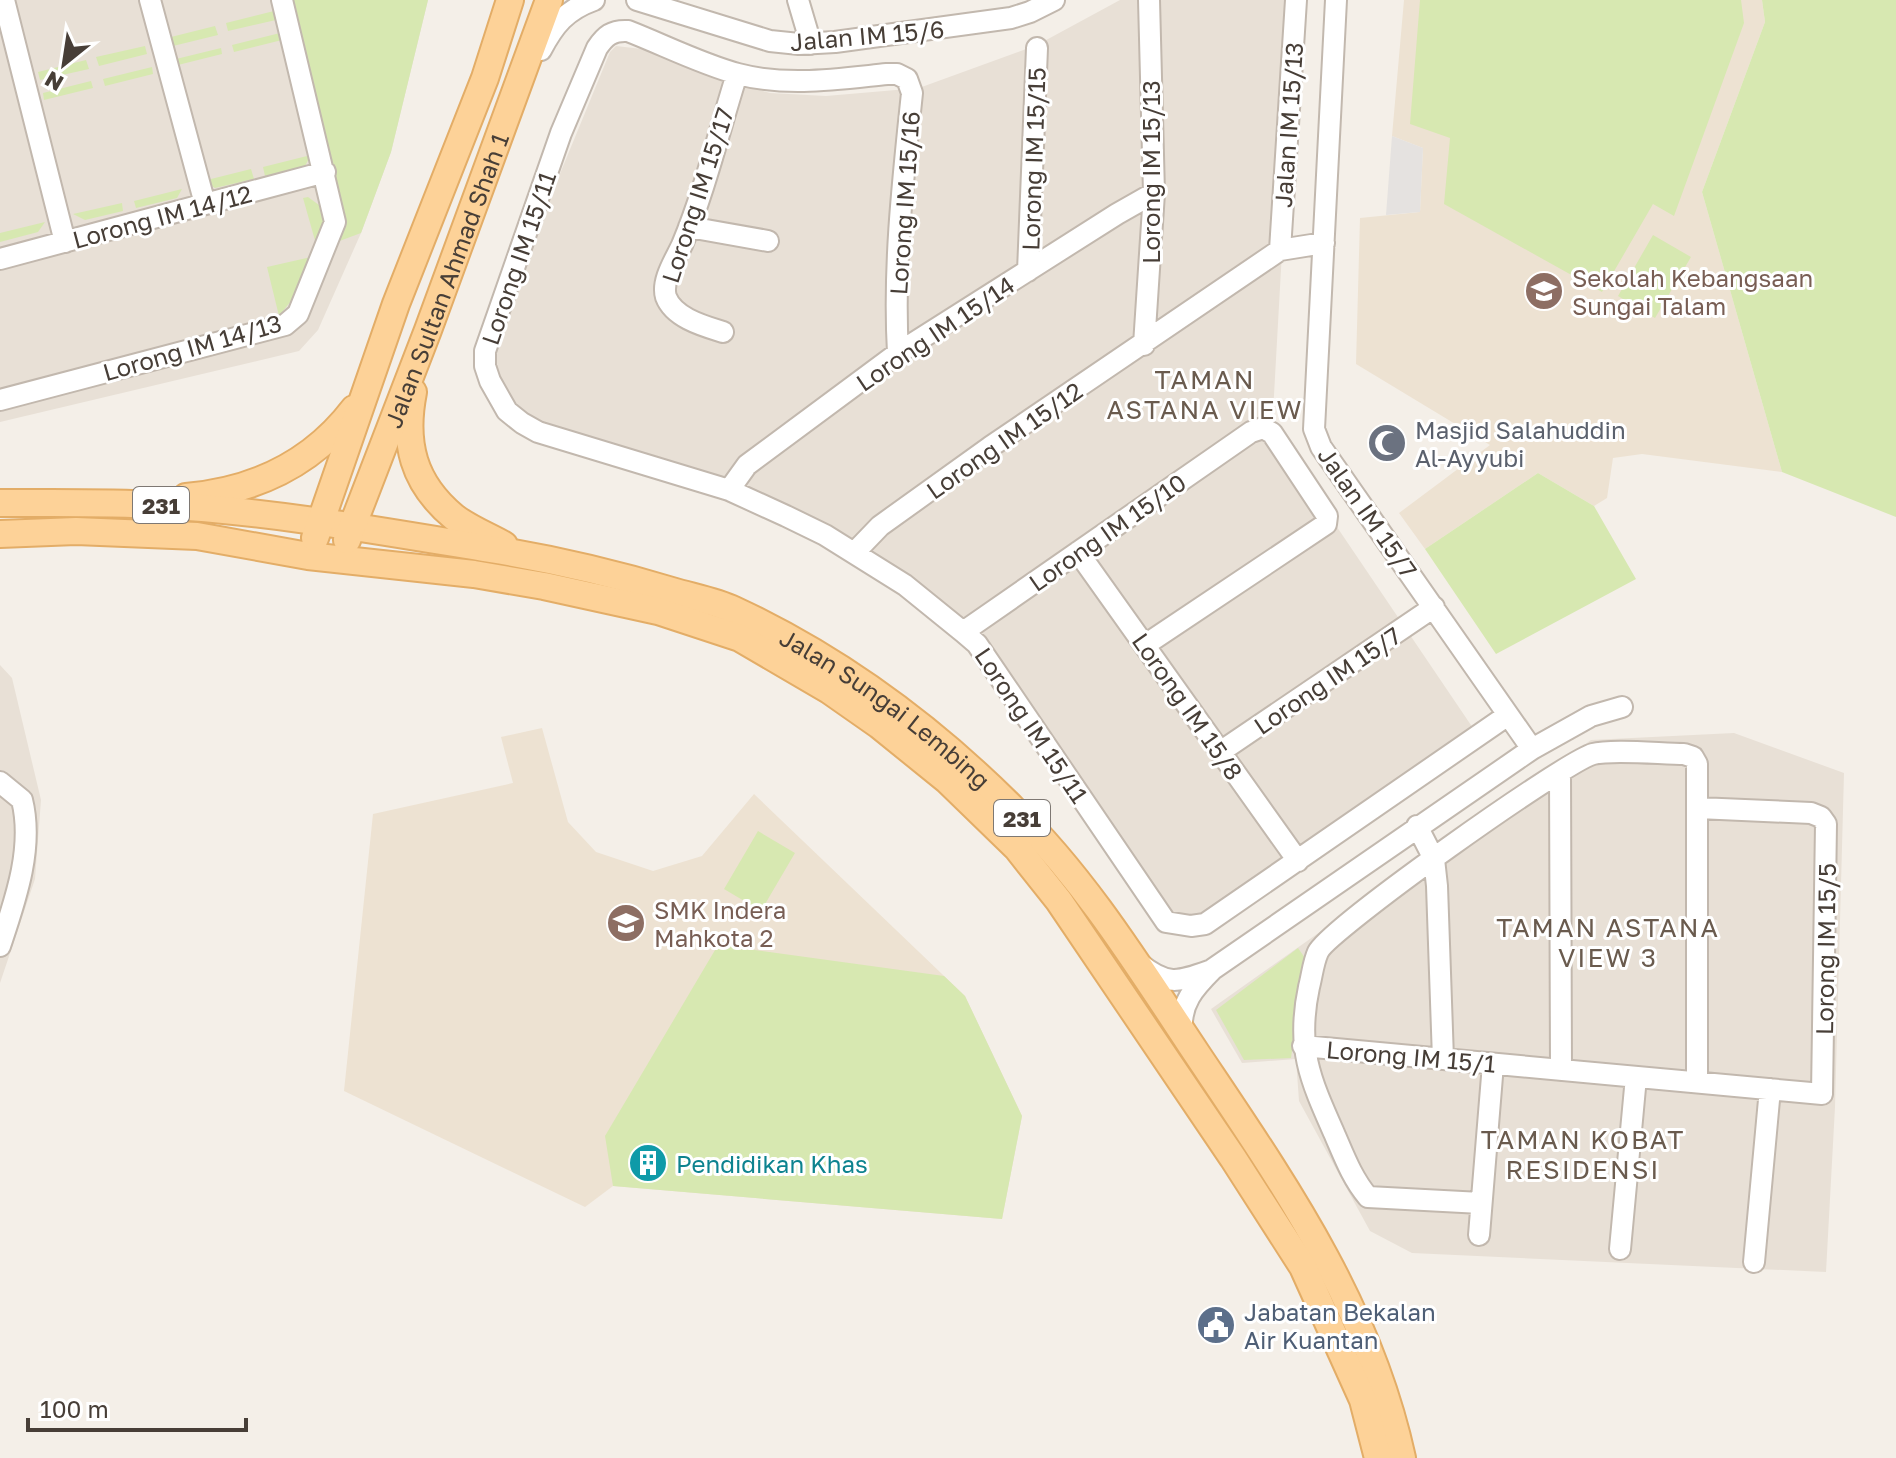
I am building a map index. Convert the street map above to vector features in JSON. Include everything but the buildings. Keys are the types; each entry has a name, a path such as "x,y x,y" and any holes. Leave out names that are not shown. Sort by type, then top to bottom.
{"main road":[{"name":"Jalan Sultan Ahmad Shah 1","path":"308,556 396,304 485,78 510,0"},
{"name":"Jalan Sultan Ahmad Shah 1","path":"342,560 351,526 428,330 549,0"},
{"path":"428,330 411,401 409,437 413,461 430,492 455,518 521,554"},
{"path":"160,505 180,498 216,494 252,485 285,470 315,450 341,425 363,396"},
{"name":"Jalan Sungai Lembing","path":"0,503 160,505 321,522 580,566 729,607 815,651 885,698 955,754 1016,811 1067,869 1136,962 1295,1203 1354,1311 1380,1375 1402,1458"},
{"name":"Jalan Sungai Lembing","path":"0,534 76,531 197,536 308,556 474,574 544,586 658,611 740,638 841,699 879,725 947,780 1017,848 1059,901 1303,1267 1363,1400 1378,1458"}],"street":[{"path":"4,0 65,242"},
{"path":"150,0 205,204"},
{"name":"Lorong IM 14/13","path":"0,400 285,325 298,314 335,222 282,0"},
{"path":"511,106 552,28 569,11 594,0"},
{"name":"Jalan IM 15/6","path":"637,0 770,41 811,44 1011,18 1054,0"},
{"name":"Jalan IM 15/6","path":"658,0 680,11"},
{"path":"798,0 811,44"},
{"name":"Lorong IM 15/13","path":"1144,345 1154,193 1149,0"},
{"name":"Jalan IM 15/13","path":"1280,250 1296,0"},
{"name":"Jalan IM 15/7","path":"1336,0 1314,429 1321,447 1532,749"},
{"name":"Lorong IM 15/16","path":"605,37 617,30 628,31 737,74 765,79 800,81 897,74 910,84 912,93 901,207 898,353"},
{"name":"Lorong IM 15/11","path":"605,37 597,48 561,133 485,351 485,366 490,381 507,411 538,432 729,490 812,528 905,585 977,644 1166,922 1191,926 1205,924 1508,715"},
{"name":"Lorong IM 15/15","path":"1028,271 1037,48"},
{"name":"Lorong IM 15/17","path":"723,332 682,315 672,307 665,295 666,281 689,227 737,74"},
{"name":"Lorong IM 14/12","path":"0,259 325,172"},
{"name":"Lorong IM 15/14","path":"729,490 756,457 898,353 1154,193"},
{"path":"689,227 768,241"},
{"name":"Lorong IM 15/12","path":"855,552 880,526 990,447 1280,250 1324,243"},
{"name":"Lorong IM 15/10","path":"963,632 1251,432 1263,428 1272,433 1327,516 1326,524 1320,531 1145,645"},
{"name":"Lorong IM 15/8","path":"1078,552 1298,861"},
{"name":"Lorong IM 15/7","path":"1220,752 1434,607"},
{"path":"1182,1031 1184,1004 1213,969 1532,749 1591,716 1622,707"},
{"name":"Lorong IM 15/1","path":"1698,808 1697,764 1693,757 1684,754 1594,754 1560,772 1347,922 1319,950 1306,1003 1303,1046 1822,1094"},
{"path":"1560,772 1561,1070"},
{"path":"0,782 22,800 26,824 25,855 0,946"},
{"path":"1697,1082 1698,808"},
{"name":"Lorong IM 15/5","path":"1698,808 1811,813 1821,817 1828,830 1822,1094"},
{"path":"1417,826 1434,859 1443,1059"},
{"path":"1136,962 1155,977 1169,980 1183,980 1213,969"},
{"path":"1303,1046 1310,1077 1355,1182 1368,1197 1481,1203"},
{"path":"1479,1235 1493,1064"},
{"path":"1620,1249 1636,1077"},
{"path":"1754,1262 1770,1089"}],"shaded area":[{"path":"0,0 428,0 391,152 361,233 318,330 299,351 0,422"},
{"path":"1120,0 1296,0 1272,431 1477,734 1202,917 1188,919 1169,912 970,623 856,547 538,429 507,408 488,349 610,52 616,46 642,49 770,93 826,96 919,88 1037,45"},
{"name":"Sekolah Kebangsaan Sungai Talam","path":"1404,0 1762,0 1765,22 1702,192 1782,472 1642,454 1613,458 1607,498 1594,506 1538,473 1425,549 1399,513 1490,445 1356,364 1360,218 1420,212 1423,148 1392,136"},
{"path":"1392,136 1423,148 1420,212 1386,215"},
{"path":"0,665 12,678 41,800 35,879 0,983"},
{"name":"SMK Indera Mahkota 2","path":"542,728 568,822 596,852 653,871 702,856 754,794 965,996 1022,1116 1002,1219 613,1186 585,1207 344,1091 373,814 513,783 501,737"},
{"path":"1734,733 1844,773 1835,1107 1826,1272 1412,1253 1370,1231 1299,1101 1296,1059 1242,1063 1211,1009 1591,740"}],"green space":[{"path":"282,0 428,0 391,152 361,233 326,246 335,222"},
{"path":"1420,0 1741,0 1744,23 1674,216 1653,204 1602,292 1444,204 1450,138 1410,124"},
{"path":"1762,0 1896,0 1896,517 1782,472 1702,192 1765,22"},
{"path":"274,11 276,20 228,31 226,23"},
{"path":"215,26 218,35 169,47 167,38"},
{"path":"280,33 282,40 234,52 232,45"},
{"path":"145,46 147,54 99,66 96,57"},
{"path":"221,48 222,54 174,66 172,60"},
{"path":"86,60 89,69 40,80 38,72"},
{"path":"152,67 153,74 105,86 103,79"},
{"path":"91,81 93,88 44,100 43,93"},
{"path":"311,155 305,166 265,176 263,167"},
{"path":"251,169 254,179 215,188 203,181"},
{"path":"182,189 177,198 136,208 134,201"},
{"path":"308,197 319,205 324,225 316,244 303,198"},
{"path":"122,203 123,211 85,220 73,214"},
{"path":"45,222 38,232 0,242 0,233"},
{"path":"1653,235 1691,257 1655,318 1618,296"},
{"path":"311,257 295,296 279,316 267,267"},
{"path":"1538,473 1594,506 1636,579 1496,654 1425,549"},
{"path":"758,831 795,853 761,911 724,889"},
{"path":"718,945 944,976 965,996 1022,1116 1002,1219 613,1186 605,1136"},
{"path":"1298,948 1305,958 1291,1058 1244,1060 1216,1010"}],"place":[{"name":"Sekolah Kebangsaan Sungai Talam","path":"1544,291"},
{"name":"Masjid Salahuddin Al-Ayyubi","path":"1387,443"},
{"name":"SMK Indera Mahkota 2","path":"626,923"},
{"name":"Pendidikan Khas","path":"648,1163"},
{"name":"Jabatan Bekalan Air Kuantan","path":"1216,1325"}],"district":[{"name":"TAMAN ASTANA VIEW","path":"1205,394"},
{"name":"TAMAN ASTANA VIEW 3","path":"1608,942"},
{"name":"TAMAN KOBAT RESIDENSI","path":"1583,1154"}]}
